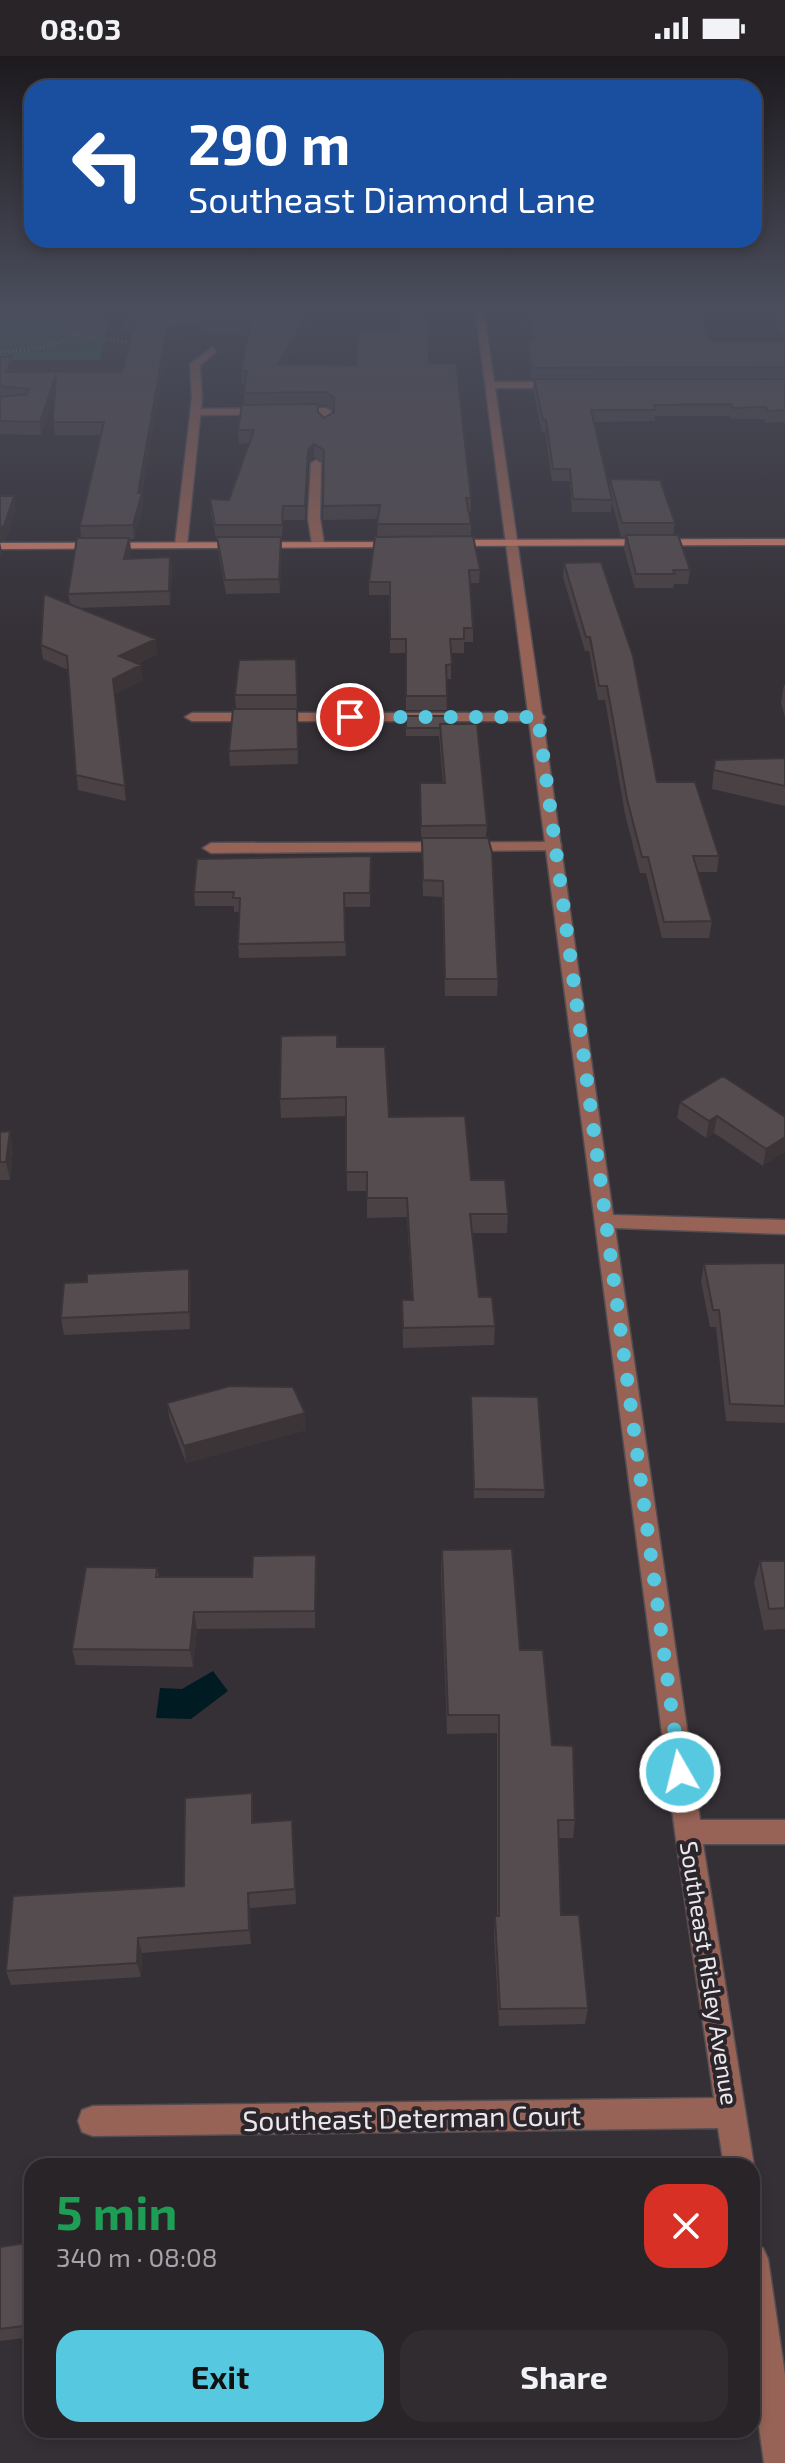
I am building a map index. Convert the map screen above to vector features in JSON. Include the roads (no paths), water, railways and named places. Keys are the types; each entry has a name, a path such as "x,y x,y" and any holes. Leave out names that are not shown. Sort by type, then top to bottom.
{"main road":[{"path":"438,544 785,542"},
{"path":"0,546 408,544"}],"street":[{"path":"181,545 194,418"},
{"path":"326,418 326,425"},
{"name":"Southeast Risley Avenue","path":"497,418 688,1832 738,2158"},
{"path":"316,463 314,518 318,544"},
{"path":"192,717 538,717"},
{"path":"211,848 556,847"},
{"path":"606,1221 785,1227"},
{"path":"688,1832 785,1832"},
{"name":"Southeast Determan Court","path":"93,2121 731,2113"},
{"path":"760,2315 781,2463"}],"water":[{"path":"213,1671 228,1691 191,1719 156,1718 160,1688 182,1689"}]}
